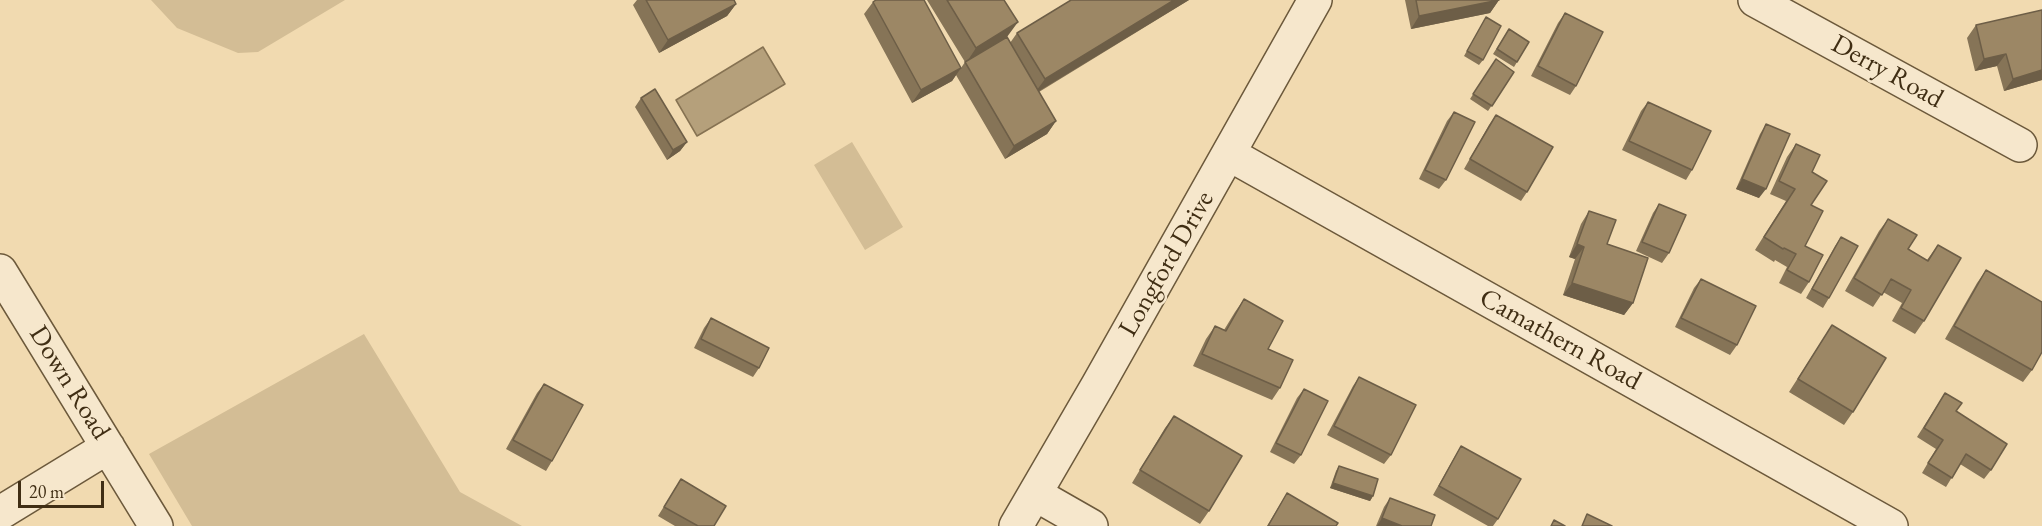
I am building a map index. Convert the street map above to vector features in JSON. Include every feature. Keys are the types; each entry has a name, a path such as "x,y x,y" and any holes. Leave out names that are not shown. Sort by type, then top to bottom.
{"street":[{"name":"Longford Drive","path":"1016,526 1315,0"},
{"name":"Derry Road","path":"1755,0 2020,145"},
{"name":"Camathern Road","path":"1229,154 1891,526"},
{"name":"Down Road","path":"0,272 156,526"},
{"path":"0,513 108,447"},
{"path":"1035,494 1091,526"}],"shaded area":[{"path":"151,0 345,0 258,52 238,53 177,28"},
{"path":"763,47 785,84 697,136 676,100"},
{"path":"852,142 903,227 865,250 814,165"},
{"path":"364,334 460,492 522,526 192,526 149,454"}],"building":[{"path":"646,0 734,0 736,4 668,40"},
{"path":"876,0 924,0 961,68 921,90 873,2"},
{"path":"947,0 1004,0 1018,22 976,48"},
{"path":"1071,0 1174,0 1045,79 1017,33"},
{"path":"1416,0 1499,0 1419,16"},
{"path":"2042,10 2042,70 2013,79 2006,54 1984,59 1976,25"},
{"path":"1565,13 1603,32 1576,86 1538,66"},
{"path":"1486,17 1501,26 1483,60 1467,51"},
{"path":"1509,29 1529,42 1517,62 1497,49"},
{"path":"1007,37 1056,121 1014,146 965,62"},
{"path":"1496,59 1514,72 1492,106 1473,94"},
{"path":"655,89 687,142 673,150 641,98"},
{"path":"1648,102 1711,131 1692,170 1629,141"},
{"path":"1454,112 1475,122 1446,180 1425,170"},
{"path":"1496,115 1553,147 1527,192 1470,159"},
{"path":"1766,124 1790,134 1766,189 1742,179"},
{"path":"1796,144 1820,155 1812,172 1827,181 1811,205 1823,211 1805,246 1823,255 1809,282 1787,270 1796,254 1764,237 1795,189 1779,181"},
{"path":"1659,204 1686,215 1669,253 1642,242"},
{"path":"1589,211 1616,220 1607,244 1648,258 1633,303 1572,283 1584,247 1577,244"},
{"path":"1888,219 1917,235 1908,249 1928,261 1938,245 1961,258 1924,321 1901,308 1911,290 1891,279 1882,295 1854,278"},
{"path":"1841,237 1858,246 1829,298 1812,289"},
{"path":"1986,270 2042,302 2042,352 2032,370 1954,326"},
{"path":"1701,279 1756,306 1737,345 1681,318"},
{"path":"1244,299 1283,321 1268,349 1293,360 1280,388 1202,354 1215,326 1226,331"},
{"path":"711,318 769,348 759,368 701,339"},
{"path":"1832,325 1886,358 1853,412 1798,379"},
{"path":"1359,377 1416,405 1391,455 1334,426"},
{"path":"544,384 583,405 552,461 513,440"},
{"path":"1304,389 1328,401 1301,455 1276,443"},
{"path":"1945,393 1962,403 1956,411 2007,444 1991,470 1966,454 1952,478 1928,463 1943,440 1924,428"},
{"path":"1174,416 1242,456 1209,511 1140,470"},
{"path":"1461,446 1521,479 1498,519 1439,486"},
{"path":"1339,466 1378,479 1373,496 1333,483"},
{"path":"681,479 726,506 714,526 698,526 664,507"},
{"path":"1287,493 1338,523 1336,526 1268,526"},
{"path":"1390,498 1435,515 1431,526 1402,526 1382,518"},
{"path":"1587,514 1612,526 1582,526"},
{"path":"1554,520 1565,526 1551,526"}]}
